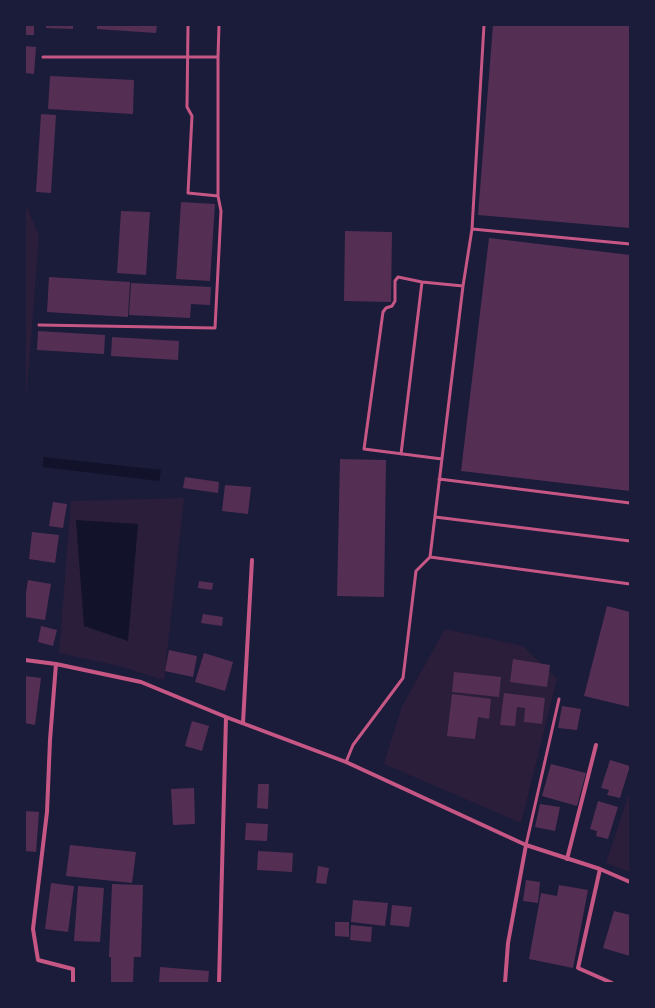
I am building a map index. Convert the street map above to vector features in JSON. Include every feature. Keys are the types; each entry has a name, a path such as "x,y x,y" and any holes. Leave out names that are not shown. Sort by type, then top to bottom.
{"street":[{"path":"243,722 252,560"},
{"path":"25,660 56,664 141,682 226,717 243,722 346,762 526,845 600,869 630,882"},
{"path":"56,664 50,740 48,812 33,929 38,960 73,969 73,983"},
{"path":"219,983 226,717"},
{"path":"567,859 596,745"},
{"path":"504,983 508,943 526,845"},
{"path":"600,869 578,968 612,983"}],"lane":[{"path":"188,25 187,107 192,116 188,193 218,196"},
{"path":"39,325 215,328 222,211 218,196 219,25"},
{"path":"346,762 353,745 403,678 416,571 430,557 463,286 472,229 484,25"},
{"path":"43,57 218,57"},
{"path":"472,229 630,244"},
{"path":"442,459 364,449 384,312 386,308 392,306 395,301 395,281 398,278 463,286"},
{"path":"401,454 422,282"},
{"path":"439,479 630,503"},
{"path":"435,517 630,541"},
{"path":"430,557 630,584"},
{"path":"526,845 559,699"}],"shaded area":[{"path":"25,205 39,236 25,414"},
{"path":"43,457 161,470 159,481 43,467"},
{"path":"184,498 164,680 119,666 59,653 71,501"},
{"path":"76,520 138,524 128,641 84,626"},
{"path":"445,629 523,646 557,679 521,823 384,764 402,706"},
{"path":"630,791 630,872 606,863"}],"building":[{"path":"25,25 34,25 34,35 25,35"},
{"path":"46,25 73,25 73,29 46,28"},
{"path":"97,25 157,25 156,33 97,29"},
{"path":"493,25 630,25 630,228 478,215"},
{"path":"25,46 36,47 34,74 25,73"},
{"path":"50,76 134,80 133,114 48,109"},
{"path":"41,114 56,115 51,193 36,192"},
{"path":"181,202 215,204 210,281 176,279"},
{"path":"121,211 150,212 146,275 117,273"},
{"path":"345,231 392,232 391,302 344,301"},
{"path":"489,238 630,255 630,491 461,471"},
{"path":"49,277 130,282 128,317 47,312"},
{"path":"131,283 211,287 210,305 191,304 190,318 129,315"},
{"path":"38,331 105,335 104,354 37,350"},
{"path":"112,337 179,341 178,360 111,356"},
{"path":"340,459 386,460 384,597 337,596"},
{"path":"185,477 219,482 218,493 183,488"},
{"path":"225,485 251,487 248,514 222,511"},
{"path":"53,502 67,504 63,528 49,526"},
{"path":"32,532 59,535 55,563 29,559"},
{"path":"28,580 51,584 45,620 25,617 25,599"},
{"path":"199,581 213,583 212,590 198,588"},
{"path":"607,606 630,612 630,707 584,696"},
{"path":"203,614 223,617 222,626 201,623"},
{"path":"41,626 57,630 53,646 38,642"},
{"path":"169,650 197,656 193,677 165,671"},
{"path":"204,653 233,662 225,691 195,682"},
{"path":"513,659 550,665 547,687 510,682"},
{"path":"454,672 501,677 499,697 452,692"},
{"path":"25,676 41,678 35,725 25,723"},
{"path":"504,693 545,698 542,724 524,722 525,708 517,707 515,726 500,725"},
{"path":"452,694 491,699 489,719 478,717 475,739 447,736"},
{"path":"562,706 581,709 577,730 558,728"},
{"path":"192,721 209,726 202,751 185,746"},
{"path":"610,760 630,766 620,798 607,795 609,790 601,788"},
{"path":"551,764 586,773 577,806 542,796"},
{"path":"258,784 269,784 268,809 257,808"},
{"path":"194,788 195,824 173,825 171,789"},
{"path":"598,801 618,807 608,839 596,836 597,831 590,829"},
{"path":"540,804 560,807 555,831 535,827"},
{"path":"25,811 39,812 36,852 25,851"},
{"path":"246,823 268,824 267,841 245,840"},
{"path":"70,845 136,852 132,883 66,876"},
{"path":"258,851 293,853 292,872 257,870"},
{"path":"318,866 329,868 326,884 316,883"},
{"path":"526,880 540,882 538,903 523,901"},
{"path":"51,883 74,886 68,932 45,929"},
{"path":"112,884 143,885 141,957 134,957 133,983 111,983 111,957 109,957"},
{"path":"559,885 588,890 573,968 529,959 541,893 557,896"},
{"path":"78,886 104,888 100,942 74,941"},
{"path":"353,900 388,903 385,926 351,922"},
{"path":"392,905 412,907 409,927 390,925"},
{"path":"614,911 630,915 630,956 603,948"},
{"path":"335,922 349,922 349,937 335,936"},
{"path":"351,925 372,927 371,942 350,940"},
{"path":"160,967 209,971 208,983 159,983"}]}
